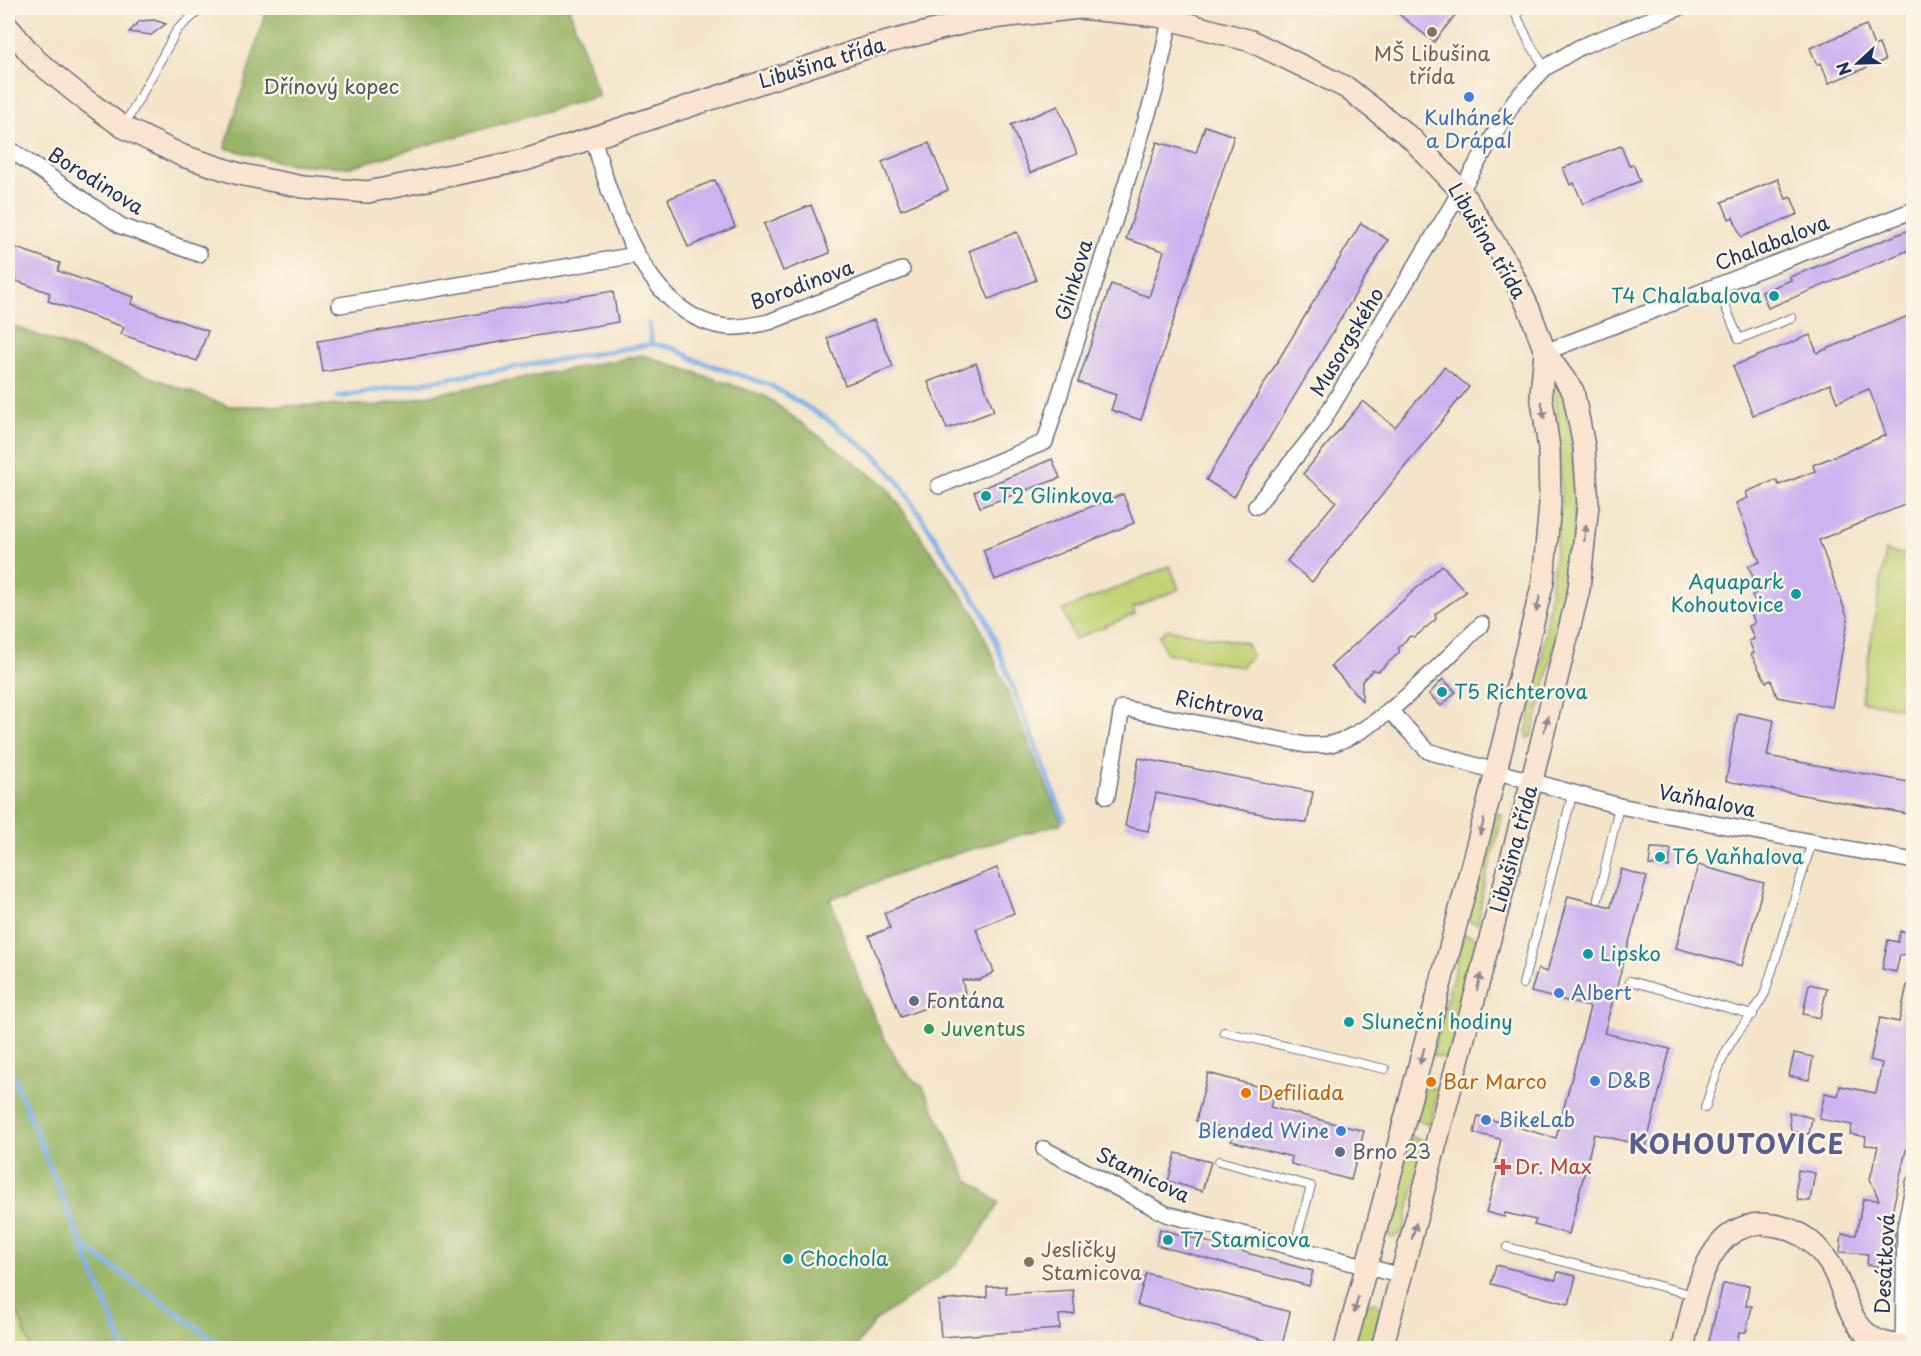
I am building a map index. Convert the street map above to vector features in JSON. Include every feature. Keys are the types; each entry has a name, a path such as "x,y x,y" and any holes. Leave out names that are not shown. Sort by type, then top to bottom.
{"street":[{"name":"Libušina třída","path":"8,27 36,60 123,127 183,156 239,174 303,187 368,192 512,163 872,46 976,20 1079,8 1170,20 1251,41 1347,88 1411,138 1461,191 1506,263 1530,311 1545,352 1573,391 1584,446 1588,505 1579,589 1532,780 1382,1348"},
{"name":"Musorgského","path":"1257,506 1318,429 1515,100 1545,68 1580,47 1679,8"},
{"name":"Glinkova","path":"939,486 1045,442 1155,91 1170,20"},
{"name":"Borodinova","path":"592,137 603,175 636,255 654,281 675,302 699,319 726,327 747,327 769,322 902,270"},
{"name":"Borodinova","path":"8,148 121,226 199,254"},
{"name":"Chalabalova","path":"1545,352 1914,210"},
{"path":"340,305 636,255"},
{"name":"Libušina třída","path":"1345,1348 1543,582 1550,504 1549,449 1541,393 1545,352"},
{"name":"Richtrova","path":"1107,796 1122,708 1306,745 1333,744 1362,731 1389,710 1482,624"},
{"path":"1389,710 1428,751 1495,770"},
{"name":"Vaňhalova","path":"1495,770 1620,806 1914,861"},
{"name":"Stamicova","path":"1044,1149 1166,1214 1402,1276"},
{"name":"Desátková","path":"1906,1347 1905,1228 1914,1183"},
{"path":"1683,1348 1701,1275 1716,1247 1742,1228 1763,1224 1787,1227 1812,1241 1829,1262 1849,1313 1864,1332 1887,1344 1906,1347"}],"lane":[{"path":"123,127 177,30 200,8"},
{"path":"1513,8 1545,68"},
{"path":"1717,287 1739,339 1792,318"},
{"path":"1523,984 1573,792"},
{"path":"1598,899 1620,806"},
{"path":"1705,1108 1715,1076 1735,1036 1753,1015 1765,993 1812,842"},
{"path":"1630,981 1753,1015"},
{"path":"1224,1032 1385,1069"},
{"path":"1219,1161 1311,1186 1294,1248"},
{"path":"1507,1247 1696,1296"}],"green space":[{"name":"Dřínový kopec","path":"267,8 569,8 599,96 350,167 288,164 225,148"},
{"path":"8,324 228,406 378,405 643,355 765,396 886,486 976,616 1062,823 945,857 830,899 856,973 880,1030 908,1074 923,1087 968,1180 999,1203 973,1244 952,1268 875,1321 855,1348 31,1348 8,1289"},
{"path":"1552,379 1558,379 1569,426 1574,471 1574,515 1571,558 1564,602 1532,735 1528,738 1526,732 1541,665 1561,504 1560,441"},
{"path":"1886,551 1913,556 1913,710 1861,701"},
{"path":"1170,566 1179,589 1133,608 1135,614 1074,639 1063,610"},
{"path":"1167,629 1246,643 1252,655 1241,667 1166,653 1159,636"},
{"path":"1500,813 1502,818 1483,889 1478,924 1468,921 1495,816"},
{"path":"1464,934 1477,938 1448,1059 1432,1055"},
{"path":"1426,1086 1439,1090 1430,1124 1415,1120"},
{"path":"1411,1137 1426,1141 1403,1232 1393,1238 1389,1237 1386,1230"},
{"path":"9,1289 31,1348 8,1348"},
{"path":"1371,1302 1378,1304 1381,1311 1371,1348 1353,1348 1364,1307"}],"building":[{"name":"MŠ Libušina třída","path":"1391,8 1461,8 1434,42"},
{"path":"154,20 166,24 151,35 129,32 140,21"},
{"path":"1866,25 1874,46 1879,44 1885,60 1829,83 1821,63 1817,65 1810,48"},
{"path":"1058,106 1077,154 1030,173 1011,125"},
{"path":"1205,126 1234,136 1141,420 1111,410 1116,395 1078,382 1111,284 1149,297 1164,251 1126,239 1157,142 1196,153"},
{"path":"929,143 948,190 901,210 882,162"},
{"path":"1621,146 1629,166 1633,164 1640,181 1583,204 1574,183 1570,185 1563,168"},
{"path":"1778,179 1786,199 1791,197 1798,214 1741,237 1733,217 1729,219 1722,202"},
{"path":"715,180 735,227 688,247 668,199"},
{"path":"811,205 830,253 783,271 764,224"},
{"path":"1361,223 1388,240 1234,497 1206,480"},
{"path":"1914,228 1914,248 1768,308 1762,292 1791,280 1790,277"},
{"path":"1017,232 1036,280 989,299 969,251"},
{"path":"8,245 60,263 58,271 134,297 131,304 208,331 197,361 121,334 124,327 48,301 50,293 8,278"},
{"path":"613,291 618,322 323,372 318,341"},
{"path":"1913,314 1914,501 1819,540 1848,619 1832,707 1777,697 1771,680 1766,682 1751,654 1754,653 1749,641 1754,639 1749,626 1755,623 1750,610 1757,607 1752,595 1756,593 1751,580 1754,579 1748,566 1760,562 1736,503 1748,498 1746,492 1776,480 1779,485 1815,471 1813,465 1886,435 1869,389 1837,402 1830,384 1753,415 1733,366 1810,335 1817,353"},
{"path":"874,320 893,367 845,385 827,338"},
{"path":"976,363 994,411 947,429 928,382"},
{"path":"1444,367 1469,387 1312,582 1287,561 1336,501 1303,474 1363,401 1395,427"},
{"path":"1052,459 1060,478 980,507 974,492"},
{"path":"1123,494 1134,523 995,580 983,550"},
{"path":"1442,565 1466,592 1435,614 1436,619 1415,637 1410,636 1399,647 1399,653 1379,671 1373,670 1362,681 1362,701 1331,666"},
{"name":"T5 Richterova","path":"1443,679 1456,692 1441,706 1429,694"},
{"path":"1738,713 1774,720 1767,756 1914,783 1914,815 1726,781"},
{"path":"1139,758 1313,792 1307,823 1156,793 1148,831 1125,826"},
{"name":"T6 Vaňhalova","path":"1651,848 1671,849 1669,867 1649,865"},
{"path":"1698,865 1764,883 1742,966 1676,948"},
{"path":"997,868 1014,913 976,929 994,972 980,980 962,980 965,993 901,1017 869,936 890,928 884,913"},
{"path":"1621,869 1647,877 1604,1033 1670,1049 1646,1146 1594,1134 1569,1234 1534,1225 1536,1220 1505,1213 1504,1217 1486,1212 1499,1165 1495,1164 1501,1139 1474,1133 1478,1116 1556,1138 1590,1007 1531,992 1538,969 1547,972 1568,896 1611,907"},
{"path":"1900,931 1914,933 1914,954 1900,955 1896,972 1882,969 1888,940 1898,942"},
{"path":"1809,984 1827,988 1820,1018 1803,1014"},
{"path":"1907,985 1914,986 1914,1116 1888,1229 1895,1230 1893,1268 1867,1265 1868,1254 1840,1252 1842,1234 1856,1235 1863,1199 1879,1200 1870,1179 1878,1146 1865,1145 1866,1137 1850,1134 1852,1125 1819,1119 1825,1093 1838,1096 1840,1086 1876,1093 1882,1063 1870,1060 1880,1018 1899,1022"},
{"path":"1794,1053 1813,1057 1809,1080 1789,1076"},
{"path":"1208,1073 1275,1091 1270,1107 1364,1131 1351,1180 1291,1164 1292,1157 1231,1141 1234,1131 1196,1121"},
{"path":"1789,1112 1812,1118 1809,1134 1791,1131"},
{"path":"1176,1153 1211,1162 1202,1191 1168,1181"},
{"path":"1798,1170 1815,1173 1810,1201 1798,1200 1796,1190"},
{"path":"1160,1229 1313,1271 1309,1286 1156,1245"},
{"path":"1496,1265 1556,1280 1558,1272 1576,1276 1569,1304 1491,1284"},
{"path":"1146,1273 1290,1312 1282,1345 1137,1305"},
{"path":"1723,1284 1749,1285 1746,1306 1752,1306 1746,1332 1739,1332 1736,1348 1707,1348"},
{"path":"1006,1286 1006,1294 1073,1290 1075,1314 1059,1315 1060,1329 941,1337 938,1301 987,1297 987,1287"}],"waterway":[{"path":"649,324 652,344 673,348 698,361 770,385 827,419 876,456 898,481 984,613 1064,819"},
{"path":"338,397 652,344"},
{"path":"8,1063 124,1348"},
{"path":"83,1246 216,1341 221,1348"}],"place":[{"name":"MŠ Libušina třída","path":"1432,32"},
{"name":"Kulhánek a Drápal","path":"1469,97"},
{"name":"T4 Chalabalova","path":"1774,296"},
{"name":"T2 Glinkova","path":"986,496"},
{"name":"Aquapark Kohoutovice","path":"1796,594"},
{"name":"T5 Richterova","path":"1442,692"},
{"name":"T6 Vaňhalova","path":"1660,857"},
{"name":"Lipsko","path":"1588,954"},
{"name":"Albert","path":"1559,993"},
{"name":"Fontána","path":"914,1001"},
{"name":"Sluneční hodiny","path":"1349,1022"},
{"name":"Juventus","path":"929,1029"},
{"name":"D&B","path":"1595,1081"},
{"name":"Bar Marco","path":"1431,1082"},
{"name":"Defiliada","path":"1246,1093"},
{"name":"BikeLab","path":"1486,1120"},
{"name":"Blended Wine","path":"1341,1131"},
{"name":"Brno 23","path":"1340,1152"},
{"name":"Dr. Max","path":"1503,1167"},
{"name":"T7 Stamicova","path":"1168,1240"},
{"name":"Chochola","path":"788,1259"},
{"name":"Jesličky Stamicova","path":"1029,1262"}],"district":[{"name":"KOHOUTOVICE","path":"1737,1145"}]}
